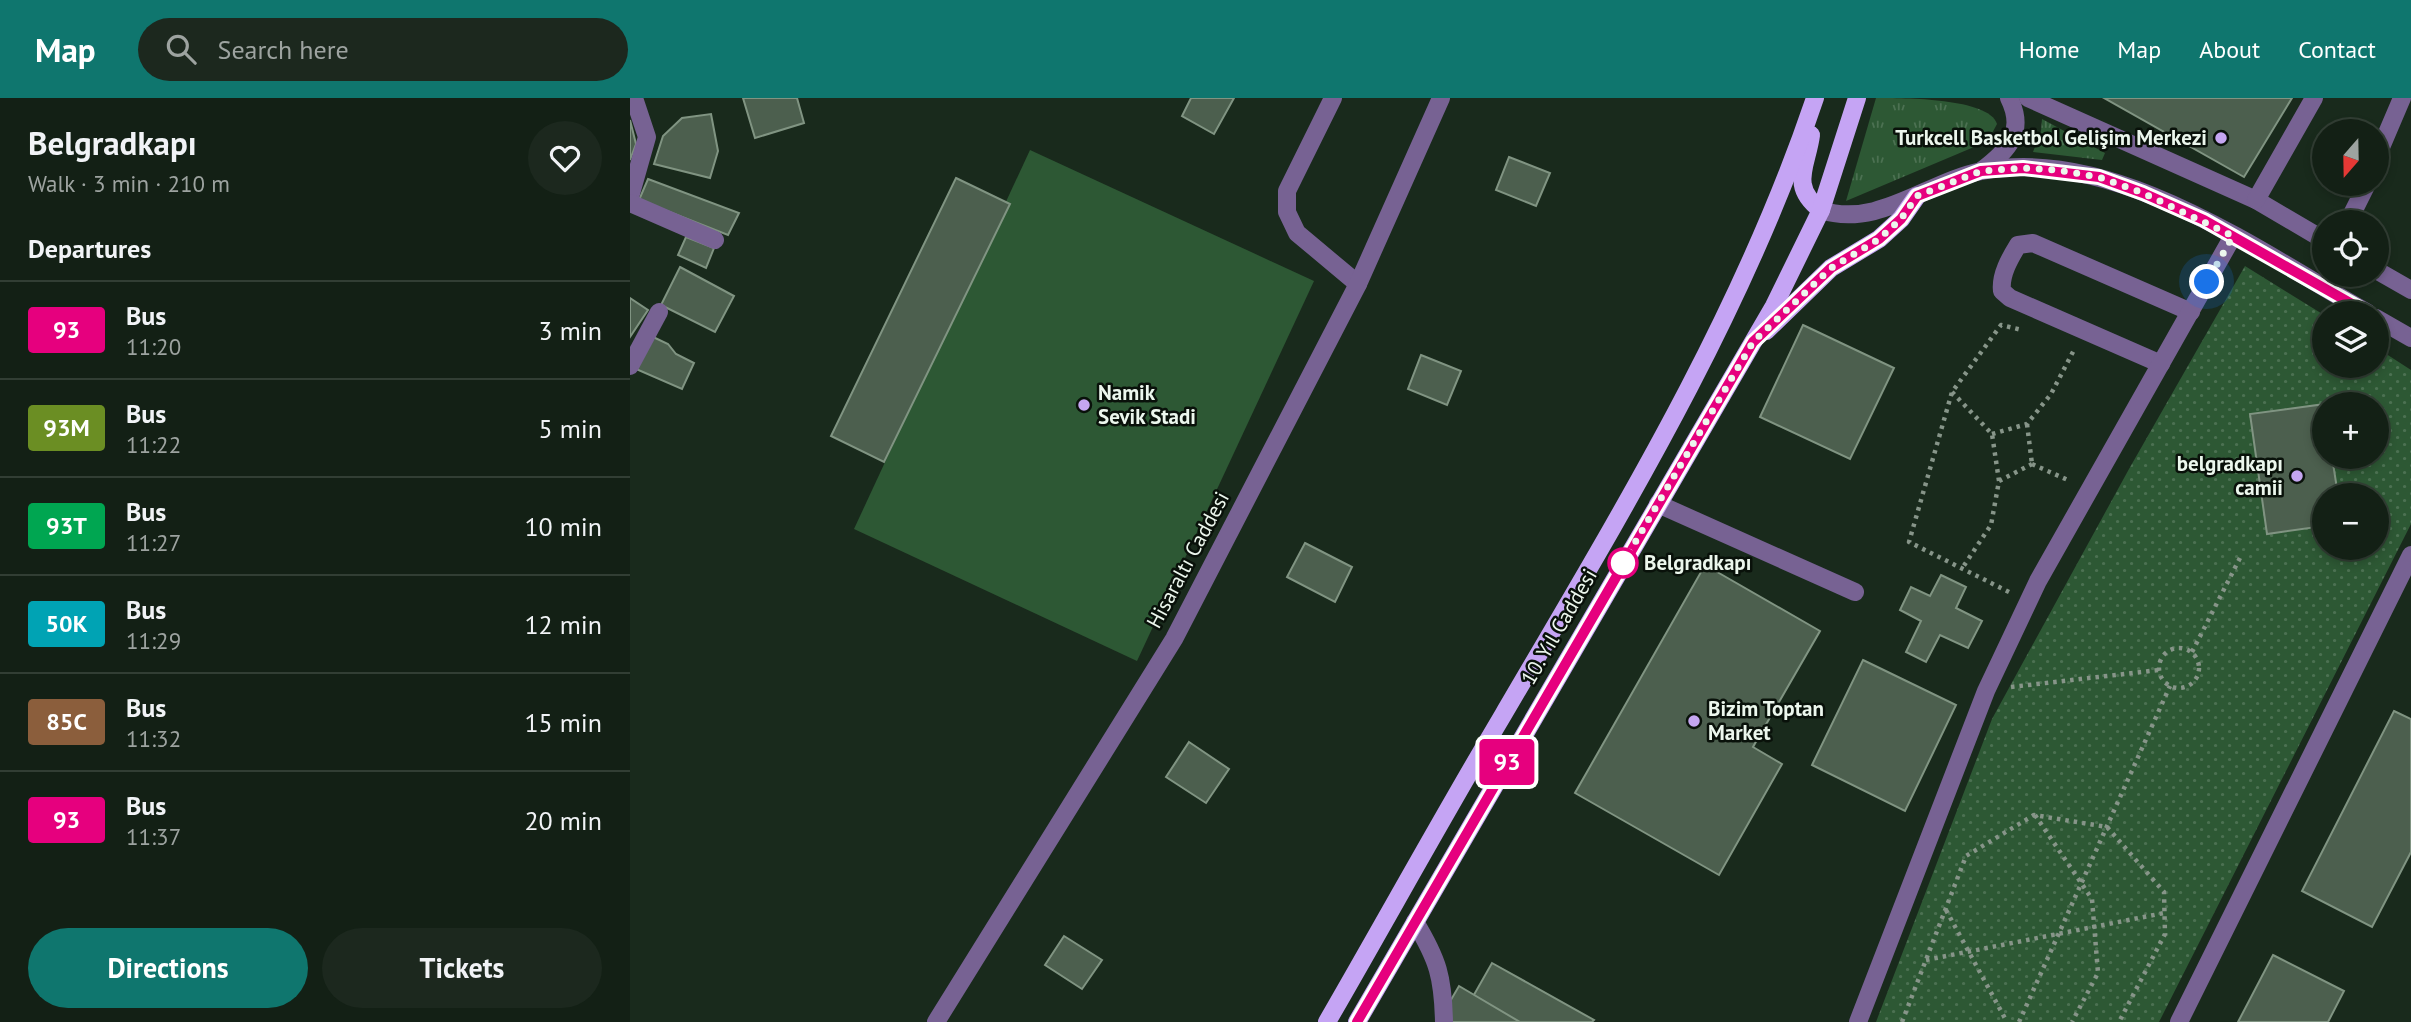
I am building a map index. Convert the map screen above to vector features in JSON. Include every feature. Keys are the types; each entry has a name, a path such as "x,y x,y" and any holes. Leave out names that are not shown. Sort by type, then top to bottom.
{"main road":[{"name":"10. Yıl Caddesi","path":"1357,1022 1753,342 1821,210 1857,98"},
{"name":"10. Yıl Caddesi","path":"1327,1022 1688,394 1745,278 1813,106"},
{"path":"1813,106 1812,132 1801,181 1810,202 1821,210"},
{"path":"1753,342 1831,268 1879,239 1901,219 1917,196"}],"street":[{"path":"630,197 646,137 634,98"},
{"path":"1334,98 1287,191 1287,212 1297,233 1358,284"},
{"name":"Hisaraltı Caddesi","path":"936,1022 1174,639 1358,284 1441,98"},
{"path":"1981,171 2010,146 2016,132 2017,119 2009,98"},
{"path":"2028,98 2256,200 2312,233"},
{"path":"2256,200 2314,98"},
{"path":"2389,128 2402,98"},
{"path":"1821,210 1839,216 1861,214 1981,171 2023,168 2099,177 2204,220 2312,273"},
{"path":"630,204 715,240"},
{"path":"1858,1022 1986,691 2028,602 2233,236"},
{"path":"2161,364 2010,298 2001,291 2000,281 2012,255 2018,245 2033,243 2191,312"},
{"path":"2389,278 2411,290"},
{"path":"2333,287 2352,301"},
{"path":"630,366 659,312"},
{"path":"2389,325 2411,338"},
{"path":"1658,504 1855,592"},
{"path":"2179,1022 2411,555"},
{"path":"1415,922 1436,957 1443,992 1444,1022"}],"path":[{"path":"2001,325 1952,392 1909,542 2028,602"},
{"path":"1992,434 2027,424 2051,394 2077,344"},
{"path":"1952,392 1992,434 1999,481 1991,525 1963,568"},
{"path":"2027,424 2032,464"},
{"path":"2032,464 2090,489"},
{"path":"1999,481 2032,464"},
{"path":"2192,652 2242,554"},
{"path":"2172,648 2186,648 2199,662 2198,676 2183,688 2170,686 2159,670 2162,657 2172,648"},
{"path":"1986,691 2159,670"},
{"path":"2019,1022 2170,686"},
{"path":"2034,815 2092,899 2098,973 2072,1022"},
{"path":"1902,1022 1966,856 2034,815 2107,827 2164,892 2165,934 2119,1022"},
{"path":"1946,910 2007,1022"},
{"path":"1926,960 2164,913"}],"green space":[{"path":"1876,98 1924,99 1963,104 1991,115 1997,124 1991,135 1974,147 1846,201"},
{"path":"2042,119 2105,153 2102,160 2033,152 2041,131"},
{"name":"Namik Sevik Stadi","path":"1030,150 1314,281 1137,661 854,529"},
{"path":"2245,266 2312,308 2312,378 2389,378 2389,356 2411,370 2411,524 2159,1022 1876,1022 1992,719 2129,469"}],"building":[{"path":"743,98 797,98 804,123 755,138"},
{"path":"1191,98 1234,98 1214,134 1182,116"},
{"name":"Turkcell Basketbol Gelişim Merkezi","path":"2104,98 2292,98 2244,177"},
{"path":"711,114 718,151 710,178 654,164 663,136 682,118"},
{"path":"630,120 636,144 630,160"},
{"path":"1509,157 1550,173 1536,206 1496,190"},
{"path":"956,178 1010,204 884,462 831,436"},
{"path":"648,179 739,213 728,235 639,200"},
{"path":"686,237 714,248 706,268 678,255"},
{"path":"680,267 734,296 715,332 661,305"},
{"path":"630,298 648,310 630,337"},
{"path":"1803,325 1894,368 1850,459 1760,417"},
{"path":"651,336 668,344 676,354 694,363 682,389 636,369"},
{"path":"1421,355 1461,371 1447,405 1408,389"},
{"name":"belgradkapı camii","path":"2312,406 2312,469 2334,469 2336,483 2312,483 2312,528 2267,534 2250,414"},
{"path":"1305,543 1352,567 1335,602 1287,577"},
{"path":"1705,565 1820,631 1753,747 1782,764 1719,875 1575,793"},
{"path":"1941,575 1966,587 1956,608 1982,621 1968,648 1940,635 1926,662 1906,652 1921,621 1900,610 1911,587 1930,596"},
{"path":"1863,660 1956,705 1905,811 1812,765"},
{"path":"2394,711 2411,719 2411,852 2372,927 2302,891"},
{"path":"1189,742 1229,769 1206,803 1166,777"},
{"path":"1064,936 1102,960 1082,989 1045,965"},
{"path":"2273,955 2344,991 2328,1022 2238,1022"},
{"path":"1492,963 1594,1020 1494,1022 1467,1007"},
{"path":"1459,986 1520,1022 1438,1022"}],"bus line":[{"name":"93","path":"1357,1022 1753,342 1831,268 1879,239 1901,219 1917,196 1981,171 2023,168 2099,177 2204,220 2347,301"}],"place":[{"name":"Turkcell Basketbol Gelişim Merkezi","path":"2221,138"},
{"name":"Namik Sevik Stadi","path":"1084,405"},
{"name":"belgradkapı camii","path":"2297,476"},
{"name":"Belgradkapı","path":"1623,563"},
{"name":"Bizim Toptan Market","path":"1694,721"}],"route":[{"path":"1623,563 1753,342 1831,268 1879,239 1901,219 1917,196 1981,171 2023,168 2099,177 2143,193 2233,236 2207,282"}]}
